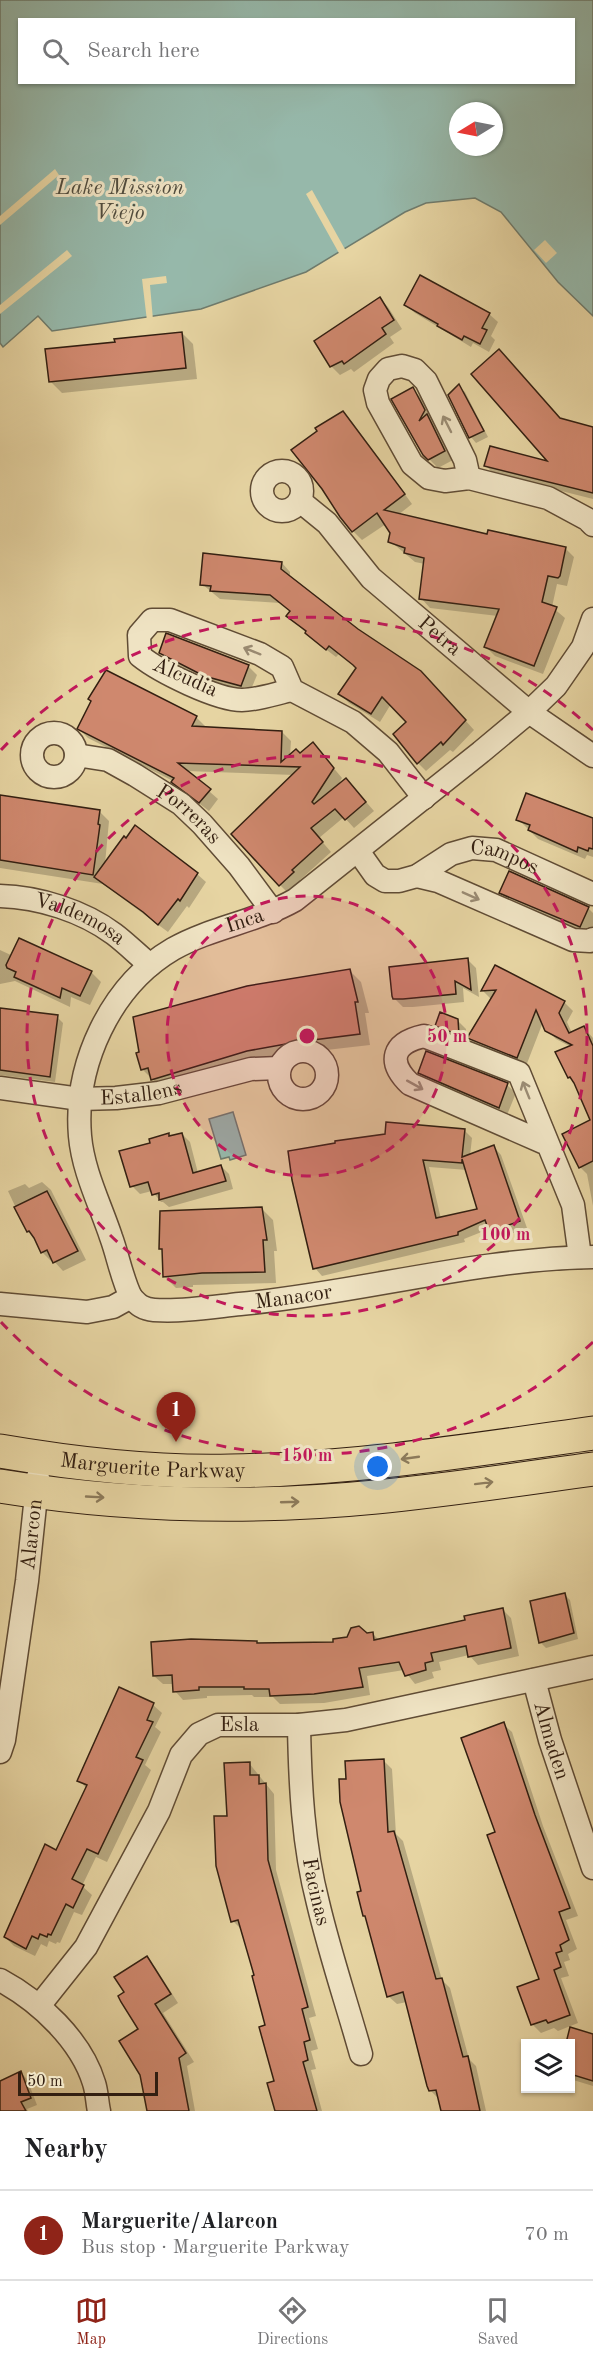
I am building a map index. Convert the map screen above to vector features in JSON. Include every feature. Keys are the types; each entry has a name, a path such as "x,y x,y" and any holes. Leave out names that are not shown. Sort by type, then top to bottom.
{"main road":[{"name":"Marguerite Parkway","path":"0,1451 127,1468 230,1472 391,1461 593,1433"},
{"name":"Marguerite Parkway","path":"0,1486 37,1492 193,1503 290,1502 376,1497 593,1469"}],"street":[{"path":"469,478 465,460 426,381 415,370 402,366 388,369 379,379 375,390 378,403 412,464 429,478 445,481 469,478 549,498 587,519 593,525"},
{"name":"Petra","path":"300,501 327,523 370,578 529,712 593,756"},
{"name":"Inca","path":"131,1298 87,1170 80,1138 80,1099 90,1052 100,1028 115,1004 150,964 207,932 273,912 295,900 424,798 529,712 556,686 588,648 593,619"},
{"name":"Alcudia","path":"152,620 170,620 260,654 282,667 292,690 242,700 215,693 155,668 140,656 139,635 152,620"},
{"path":"292,690 353,722 388,752 424,798"},
{"name":"Porreras","path":"76,755 108,760 135,774 181,804 239,866 273,912"},
{"name":"Campos","path":"358,851 375,875 385,881 399,881 417,876 451,854 472,848 496,850 593,894"},
{"name":"Campos","path":"417,876 438,881 573,940 590,941 593,939"},
{"name":"Valdemosa","path":"0,896 45,902 76,913 113,933 150,964"},
{"path":"547,1144 410,1084 399,1073 395,1061 399,1047 408,1040 424,1036 519,1073 573,1205 587,1257"},
{"name":"Estallens","path":"0,1088 80,1099 116,1098 159,1093 251,1069 279,1068"},
{"name":"Manacor","path":"131,1298 140,1307 154,1310 223,1306 289,1300 484,1266 587,1257"},
{"path":"0,1304 87,1312 113,1308 131,1298"},
{"name":"Alarcon","path":"0,1752 4,1740 27,1581 40,1458"},
{"name":"Esla","path":"39,2006 86,1947 159,1811 181,1755 199,1734 218,1725 299,1725 346,1720 593,1667"},
{"name":"Almaden","path":"534,1680 550,1740 593,1868"},
{"name":"Facinas","path":"299,1725 305,1829 317,1902 361,2054"},
{"path":"0,1980 39,2006 60,2027 81,2055 94,2083 99,2111"}],"water":[{"name":"Lake Mission Viejo","path":"0,0 593,0 593,316 558,282 501,212 475,198 426,203 405,212 306,272 201,309 52,331 38,316 3,347 0,343"},
{"path":"233,1112 246,1155 230,1160 229,1157 221,1159 209,1119"}],"pier":[{"path":"55,169 59,175 0,225 0,216"},
{"path":"312,190 346,251 340,255 306,194"},
{"path":"545,240 557,253 546,263 534,250"},
{"path":"67,250 72,256 0,314 0,305"},
{"path":"166,276 167,283 150,285 153,320 147,321 142,279"}],"building":[{"path":"420,275 490,313 482,328 487,330 480,344 464,336 462,340 404,305"},
{"path":"380,297 394,320 382,328 386,334 344,364 342,361 330,367 314,341"},
{"path":"182,332 186,368 49,382 45,349"},
{"path":"499,349 560,418 593,427 593,493 484,466 490,446 547,461 471,374"},
{"path":"459,384 484,431 469,438 448,395"},
{"path":"413,387 425,410 419,421 427,414 445,451 428,460 391,399"},
{"path":"343,411 405,494 384,510 487,534 488,530 566,547 560,576 558,578 548,576 542,602 557,607 534,666 484,647 499,609 419,599 424,558 404,553 405,548 388,542 390,533 377,513 352,532 340,517 322,489 291,450 317,431 315,428"},
{"path":"203,553 282,562 281,569 358,629 421,671 466,720 443,745 441,742 417,764 393,734 406,722 382,697 371,714 338,694 356,668 353,665 329,646 326,650 305,633 306,631 286,616 290,611 270,595 210,591 211,586 200,585"},
{"path":"166,633 249,665 241,686 204,676 159,653"},
{"path":"106,670 197,716 192,726 282,731 281,762 296,749 300,753 313,742 334,768 312,802 314,804 346,778 366,802 345,820 335,809 311,828 323,842 292,870 294,872 279,886 231,834 300,767 178,763 211,789 199,803 171,782 174,778 77,729 91,701 88,699"},
{"path":"526,793 593,818 593,849 589,848 588,851 578,847 577,852 528,830 530,825 516,820"},
{"path":"0,795 100,810 93,875 0,860"},
{"path":"135,825 198,873 180,901 178,899 158,925 94,877 124,836 126,838"},
{"path":"509,871 589,907 580,927 499,893"},
{"path":"19,938 92,971 80,996 62,988 60,998 14,977 16,972 7,968 6,965"},
{"path":"468,958 471,990 455,981 456,994 393,999 389,967"},
{"path":"495,965 565,1001 559,1013 569,1033 584,1026 593,1046 593,1161 579,1168 562,1134 590,1120 574,1083 570,1077 568,1078 555,1052 572,1045 545,1031 536,1010 517,1058 467,1038 496,990 481,991"},
{"path":"350,969 358,1002 355,1002 360,1034 247,1051 151,1080 148,1068 141,1070 136,1053 139,1052 133,1017 247,986"},
{"path":"0,1008 58,1015 50,1077 0,1070"},
{"path":"440,1012 458,1019 459,1035 435,1026"},
{"path":"426,1051 508,1083 499,1108 418,1073"},
{"path":"386,1122 465,1129 462,1157 494,1145 520,1221 489,1231 485,1220 458,1232 458,1235 313,1269 292,1180 288,1151 385,1134","holes":["462,1159 477,1209 436,1218 423,1160 462,1163"]},
{"path":"169,1133 169,1136 182,1133 193,1173 221,1165 226,1181 159,1200 159,1193 152,1195 148,1182 130,1187 119,1151 150,1143 149,1139"},
{"path":"47,1191 78,1251 53,1263 47,1250 41,1253 14,1207"},
{"path":"262,1207 267,1240 263,1240 265,1272 202,1273 163,1277 162,1249 159,1249 160,1211"},
{"path":"565,1593 574,1633 539,1643 530,1601"},
{"path":"503,1608 511,1648 468,1657 466,1646 431,1653 433,1661 425,1663 426,1670 405,1676 399,1662 359,1668 363,1687 314,1694 270,1696 269,1689 244,1689 244,1687 199,1687 199,1690 173,1692 172,1675 153,1676 151,1642 191,1639 257,1641 257,1643 333,1642 333,1639 347,1637 351,1628 359,1626 367,1633 373,1632 374,1640 465,1620 464,1616"},
{"path":"119,1687 154,1703 147,1720 153,1722 136,1757 143,1760 98,1854 87,1849 72,1879 84,1885 73,1908 66,1904 51,1935 48,1934 47,1937 40,1934 38,1939 32,1936 26,1949 4,1937 45,1844 56,1850 87,1785 77,1781"},
{"path":"504,1722 535,1815 570,1908 559,1912 569,1940 560,1945 562,1951 556,1953 561,1967 554,1970 570,2015 548,2023 546,2020 531,2025 517,1987 539,1979 487,1835 495,1832 461,1738"},
{"path":"384,1759 388,1832 394,1831 436,1979 442,1978 463,2057 468,2056 480,2111 441,2111 436,2090 429,2091 403,1992 387,1997 365,1916 363,1916 357,1892 361,1891 340,1802 339,1779 346,1779 345,1761"},
{"path":"250,1762 250,1775 259,1775 259,1784 266,1783 268,1860 308,2007 302,2009 310,2040 304,2042 308,2060 303,2062 317,2111 275,2111 267,2083 274,2081 259,2027 265,2025 252,1976 254,1975 238,1920 231,1922 216,1866 214,1816 227,1816 224,1763"},
{"path":"147,1956 171,1994 155,2004 186,2053 179,2058 189,2111 147,2111 140,2075 119,2041 138,2029 118,1996 124,1992 114,1977"},
{"path":"570,2027 593,2034 593,2081 575,2076 575,2039 567,2039"},
{"path":"21,2071 31,2098 21,2102 26,2111 0,2111 0,2081"}],"place":[{"name":"Marguerite/Alarcon","path":"176,1442"}]}
